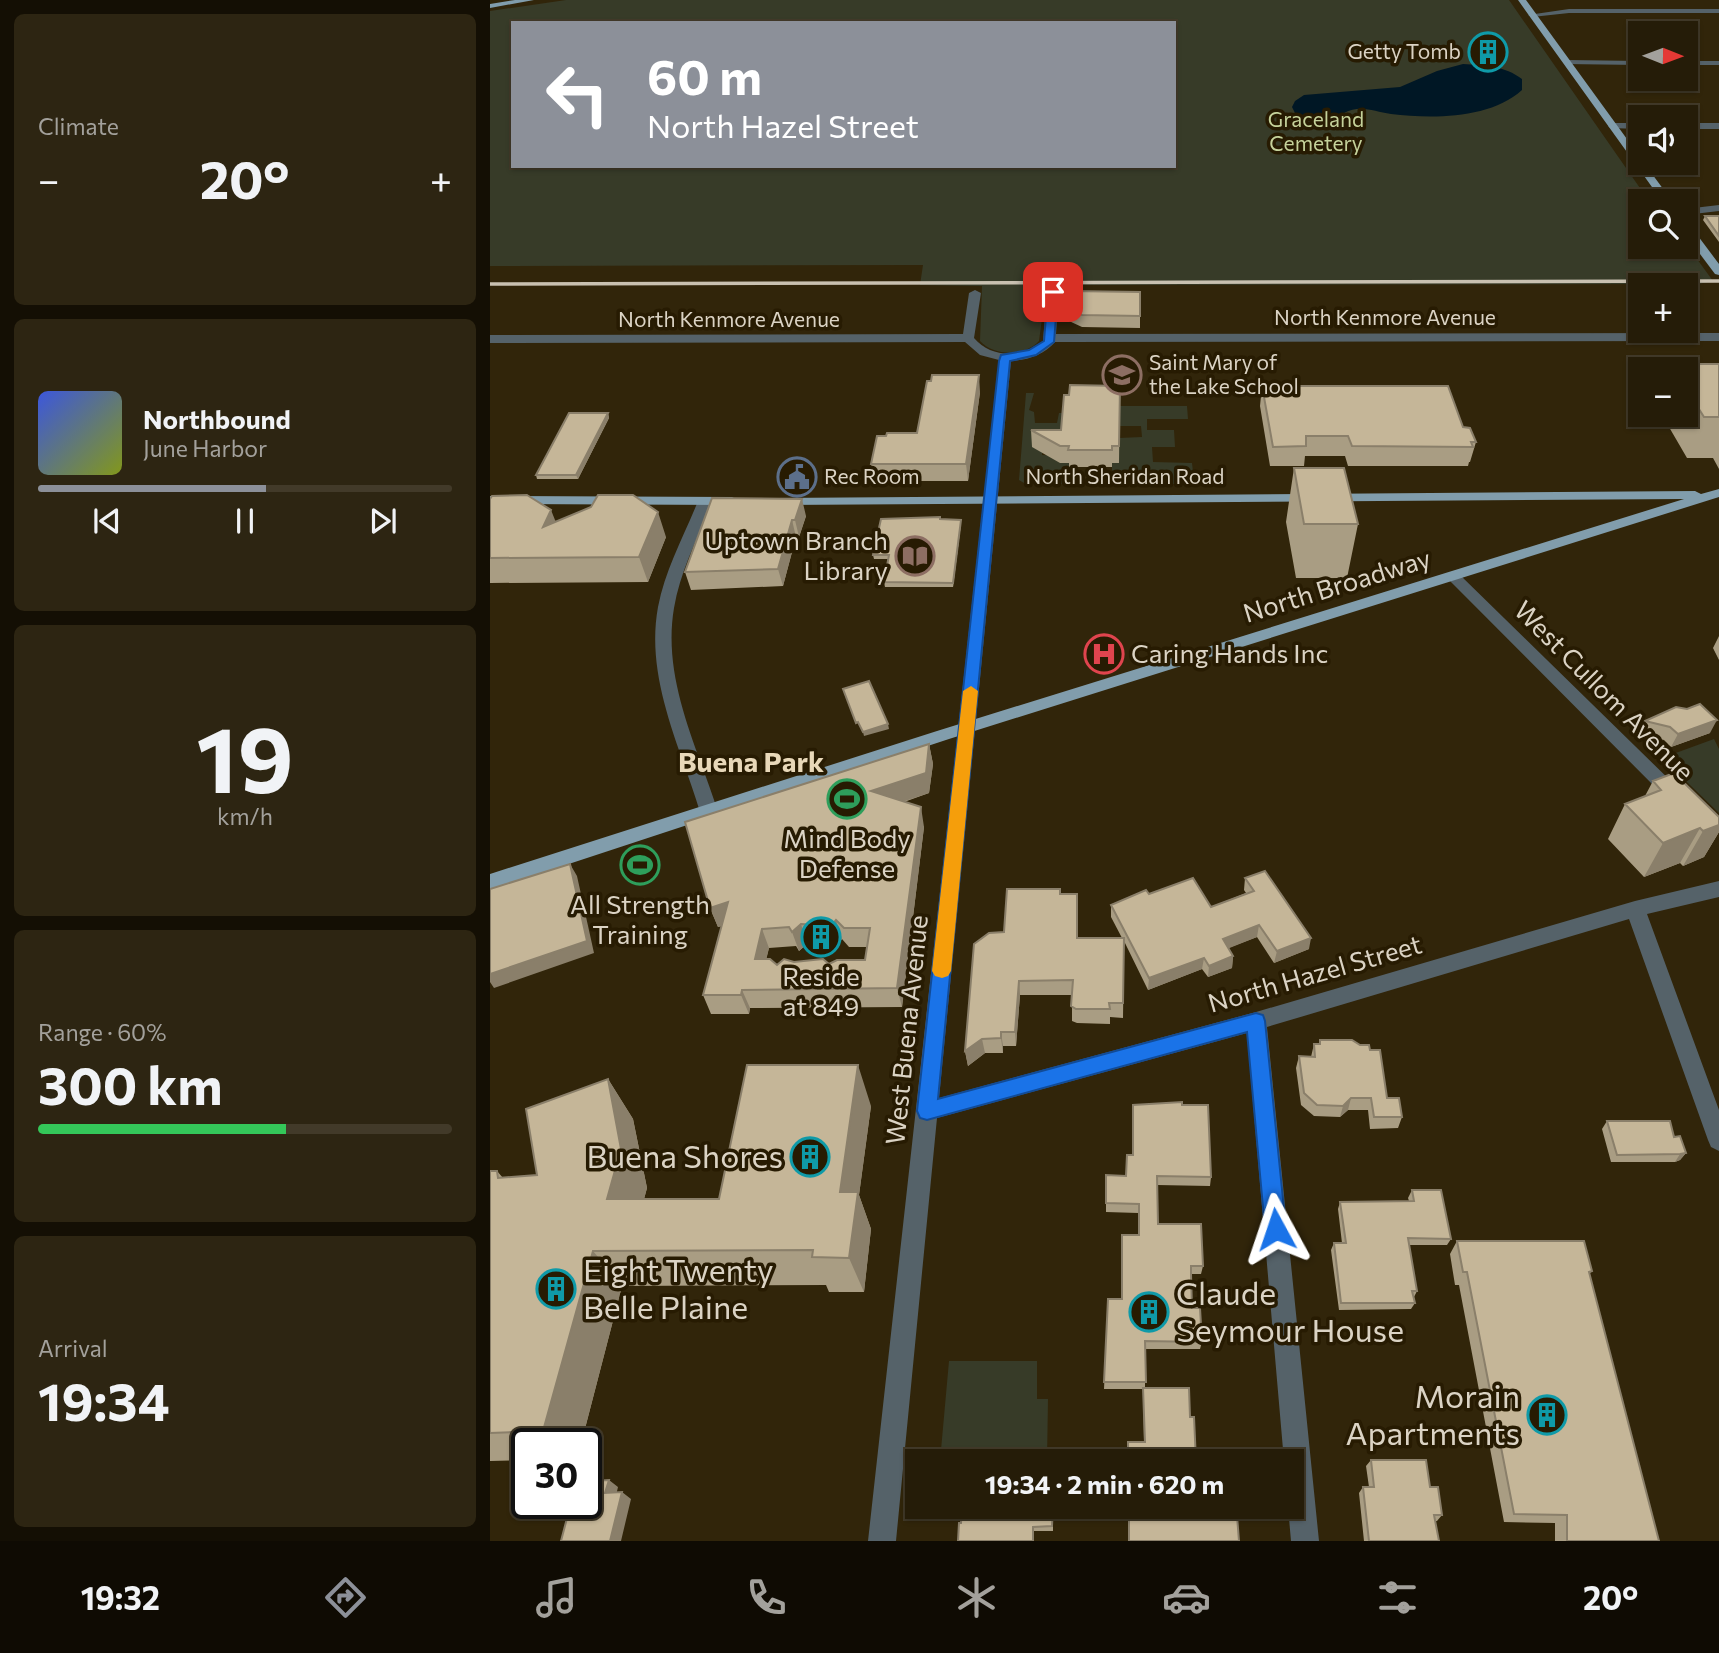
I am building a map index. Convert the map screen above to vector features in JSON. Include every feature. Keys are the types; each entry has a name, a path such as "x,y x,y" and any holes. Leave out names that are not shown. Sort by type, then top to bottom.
{"main road":[{"path":"490,6 530,0"},
{"path":"1524,3 1658,189"},
{"path":"1698,244 1719,272"},
{"name":"North Sheridan Road","path":"771,500 1717,494"},
{"name":"North Broadway","path":"490,882 967,728 1455,578 1717,494"},
{"path":"490,500 745,501"}],"street":[{"path":"1524,3 1569,11"},
{"path":"1532,15 1569,11 1719,11"},
{"path":"1567,62 1628,63"},
{"path":"1698,63 1719,63"},
{"path":"1613,126 1628,126"},
{"path":"1698,126 1719,126"},
{"path":"1698,210 1719,208"},
{"path":"975,293 968,338 983,353 1005,357 1032,353 1046,346 1050,338 1053,292"},
{"name":"North Kenmore Avenue","path":"1050,338 1719,337"},
{"name":"North Kenmore Avenue","path":"490,339 968,338"},
{"name":"West Buena Avenue","path":"882,1541 1005,357"},
{"path":"705,501 670,594 663,628 664,661 671,698 709,812"},
{"name":"West Cullom Avenue","path":"1455,578 1683,803"},
{"name":"North Hazel Street","path":"927,1111 1256,1021 1635,909 1719,889"},
{"path":"1635,909 1719,1140"},
{"path":"1256,1021 1305,1541"}],"green space":[{"name":"Graceland Cemetery","path":"566,0 1509,0 1628,171 1628,175 1631,175 1641,189 1628,189 1628,259 1697,259 1713,281 1698,284 1698,273 1628,273 1628,284 1053,285 1046,289 1039,341 1026,350 1010,353 994,350 980,341 982,286 920,285 923,265 490,266 490,11"},
{"path":"1026,393 1034,393 1029,410 1034,412 1035,423 1057,423 1059,413 1064,413 1062,447 1043,447 1042,455 1062,456 1057,461 1069,463 1070,471 1065,474 1068,480 1063,484 1024,483 1019,480"},
{"path":"1119,406 1187,406 1188,419 1147,419 1147,430 1174,430 1175,447 1152,447 1153,462 1192,463 1194,481 1197,484 1118,484 1113,480 1116,475 1112,470 1112,463 1119,463 1119,438 1142,437 1141,426 1119,426"},
{"path":"1714,739 1719,749 1719,813 1662,758"},
{"path":"949,1361 1037,1361 1037,1399 1048,1399 1047,1449 941,1449"}],"water":[{"path":"1463,64 1509,71 1522,79 1522,90 1509,100 1477,112 1424,116 1356,109 1344,113 1342,123 1330,125 1297,117 1292,107 1295,101 1304,95 1400,87 1437,71"}],"building":[{"path":"1705,216 1719,216 1719,236"},
{"path":"1069,291 1140,292 1140,316 1082,315 1069,308"},
{"path":"1698,364 1719,364 1719,417 1704,417 1698,408"},
{"path":"932,375 979,375 966,464 871,464 877,436 886,436 887,433 917,433 927,381 931,381"},
{"path":"1070,385 1120,386 1119,446 1112,446 1112,450 1068,450 1069,446 1060,446 1031,430 1061,430 1064,395 1069,395"},
{"path":"1262,386 1448,386 1463,427 1470,428 1476,442 1471,442 1473,447 1352,446 1348,436 1306,436 1306,446 1273,447"},
{"path":"569,413 608,413 576,475 536,475"},
{"path":"1294,468 1344,468 1358,524 1304,524"},
{"path":"527,495 551,510 543,527 591,507 598,495 633,495 658,512 639,557 490,558 490,499 492,496"},
{"path":"712,498 802,499 795,520 792,520 778,569 685,572"},
{"name":"Uptown Branch Library","path":"940,517 961,520 953,583 884,582 889,555 873,555 881,519"},
{"path":"869,681 888,724 863,732 858,722 856,723 843,689"},
{"path":"1700,704 1717,720 1678,734 1670,727 1645,721 1676,707 1687,709"},
{"path":"929,744 926,773 871,791 921,807 897,988 742,990 741,995 703,995 728,902 710,908 685,822","holes":["836,920 844,928 870,928 865,960 837,960 829,964 823,959 794,962 784,959 777,965 770,959 755,959 762,929 789,927 792,932 801,924 820,925 827,931"]},
{"path":"1674,773 1719,817 1719,825 1703,831 1700,828 1663,843 1625,804 1661,790 1653,781"},
{"path":"570,864 587,941 490,974 490,889"},
{"path":"1265,871 1311,938 1277,951 1259,925 1223,939 1233,956 1209,966 1204,958 1149,978 1111,905 1146,890 1149,894 1193,878 1211,907 1254,891 1245,878"},
{"path":"1007,889 1060,889 1060,894 1077,894 1077,938 1124,938 1123,1003 1109,1003 1110,1009 1076,1009 1071,1006 1073,980 1019,981 1015,1032 1001,1032 1001,1038 982,1039 965,1051 974,944 989,933 1004,932"},
{"path":"1320,1040 1352,1040 1360,1045 1369,1045 1370,1050 1380,1050 1387,1098 1399,1098 1402,1117 1374,1117 1371,1098 1351,1098 1343,1106 1317,1105 1304,1093 1299,1056 1315,1057 1314,1044 1320,1044"},
{"path":"747,1065 858,1065 840,1192 858,1192 849,1258 812,1257 813,1250 593,1251 544,1428 511,1428 511,1432 490,1433 490,1171 497,1171 498,1178 537,1175 526,1109 608,1079 621,1149 607,1199 719,1199"},
{"path":"1182,1102 1182,1105 1208,1105 1211,1177 1157,1176 1158,1224 1201,1224 1203,1266 1191,1266 1191,1274 1192,1308 1200,1308 1202,1342 1145,1341 1146,1382 1104,1382 1108,1299 1122,1299 1122,1235 1139,1235 1139,1204 1106,1203 1106,1175 1126,1176 1127,1155 1133,1155 1133,1105"},
{"path":"1607,1121 1670,1121 1674,1137 1680,1136 1686,1153 1617,1155"},
{"path":"1412,1190 1441,1190 1451,1239 1408,1238 1417,1291 1412,1291 1415,1303 1341,1303 1334,1243 1346,1243 1340,1202 1414,1201"},
{"name":"Morain Apartments","path":"1457,1241 1584,1241 1592,1271 1589,1272 1659,1541 1567,1541 1567,1515 1514,1514 1467,1272 1463,1272"},
{"path":"1143,1388 1189,1388 1195,1449 1128,1449 1128,1442 1145,1442"},
{"path":"973,1448 1037,1448 1037,1449"},
{"path":"1371,1460 1426,1460 1430,1487 1438,1487 1442,1515 1434,1515 1439,1541 1369,1541 1363,1487 1374,1487"},
{"path":"602,1480 609,1480 605,1493 622,1492 610,1541 561,1541 567,1519 602,1519"},
{"path":"961,1519 1052,1519 1052,1526 1033,1527 1033,1541 958,1541"},
{"path":"1129,1519 1237,1519 1239,1541 1129,1541"}],"railway":[{"path":"490,284 1719,281"}],"slow traffic":[{"path":"942,971 971,691"}],"place":[{"name":"Getty Tomb","path":"1488,52"},
{"name":"Saint Mary of the Lake School","path":"1122,375"},
{"name":"Rec Room","path":"797,477"},
{"name":"Uptown Branch Library","path":"915,556"},
{"name":"Caring Hands Inc","path":"1104,654"},
{"name":"Mind Body Defense","path":"847,799"},
{"name":"All Strength Training","path":"640,865"},
{"name":"Reside at 849","path":"821,937"},
{"name":"Buena Shores","path":"810,1157"},
{"name":"Eight Twenty Belle Plaine","path":"556,1289"},
{"name":"Claude Seymour House","path":"1149,1312"},
{"name":"Morain Apartments","path":"1547,1415"}],"district":[{"name":"Buena Park","path":"751,762"}],"route":[{"path":"1053,292 1049,342 1042,349 1019,357 1005,357 1004,361 927,1111 1256,1021 1276,1229"}]}
